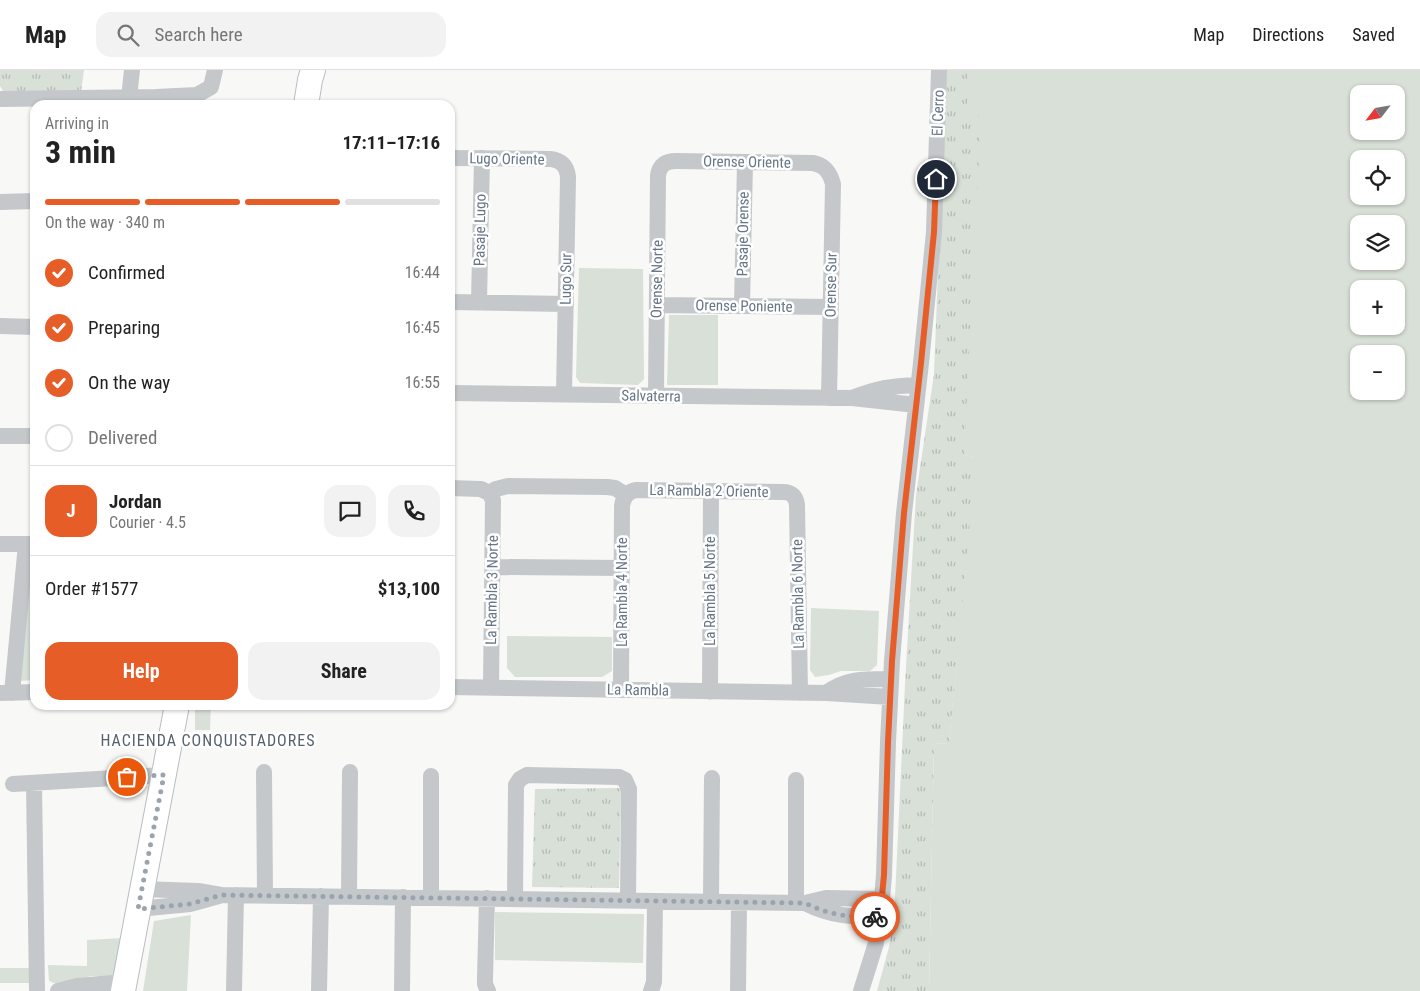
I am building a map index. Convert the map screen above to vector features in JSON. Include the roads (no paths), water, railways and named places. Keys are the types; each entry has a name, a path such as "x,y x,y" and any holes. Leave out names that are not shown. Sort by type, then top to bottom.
{"street":[{"path":"129,98 132,70"},
{"path":"0,100 197,95 211,86 215,70"},
{"path":"307,100 313,70"},
{"name":"El Cerro","path":"861,991 876,943 882,899 891,679 904,513 934,232 939,70"},
{"name":"Lugo Oriente","path":"455,158 550,159 563,164"},
{"name":"Pasaje Lugo","path":"479,302 482,158"},
{"name":"Orense Oriente","path":"664,164 670,161 813,163 823,166 828,172"},
{"name":"Pasaje Orense","path":"742,306 745,162"},
{"name":"Lugo Sur","path":"563,164 568,172 564,394"},
{"name":"Orense Norte","path":"656,396 658,176 660,168 664,164"},
{"name":"Orense Sur","path":"828,172 833,184 829,398"},
{"path":"0,202 30,201"},
{"path":"455,302 566,304"},
{"name":"Orense Poniente","path":"656,305 831,307"},
{"path":"0,326 30,327"},
{"name":"Salvaterra","path":"852,398 885,387 918,385"},
{"name":"Salvaterra","path":"455,393 852,398 916,405"},
{"path":"0,436 30,436"},
{"path":"455,488 481,488 490,493 496,489 508,486 607,487 615,488 626,495"},
{"name":"La Rambla 2 Oriente","path":"626,495 633,490 787,492 793,495"},
{"name":"La Rambla 5 Norte","path":"710,491 710,692"},
{"name":"La Rambla 3 Norte","path":"490,493 493,500 491,688"},
{"name":"La Rambla 4 Norte","path":"621,690 622,506 626,495"},
{"name":"La Rambla 6 Norte","path":"793,495 797,505 800,693"},
{"path":"0,544 30,544"},
{"path":"30,550 6,693 30,692"},
{"path":"492,566 622,568"},
{"name":"La Rambla","path":"826,693 840,685 856,680 891,679"},
{"name":"La Rambla","path":"455,687 826,693 890,698"},
{"path":"58,991 77,986 124,986 176,710"},
{"path":"264,772 265,895"},
{"path":"349,896 350,772"},
{"path":"13,784 164,775"},
{"path":"431,776 431,898"},
{"path":"515,899 516,785 520,779 527,776 619,777 625,780 629,789 628,900"},
{"path":"711,901 712,778"},
{"path":"796,780 800,903"},
{"path":"34,782 37,991"},
{"path":"140,899 190,904 229,895 800,903 826,898 882,899"},
{"path":"229,895 234,991"},
{"path":"319,991 321,896"},
{"path":"402,991 403,897"},
{"path":"487,898 485,984 488,991"},
{"path":"651,991 654,982 655,901"},
{"path":"738,991 739,902"},
{"path":"800,903 842,916 880,917"}],"district":[{"name":"HACIENDA CONQUISTADORES","path":"208,740"}]}
